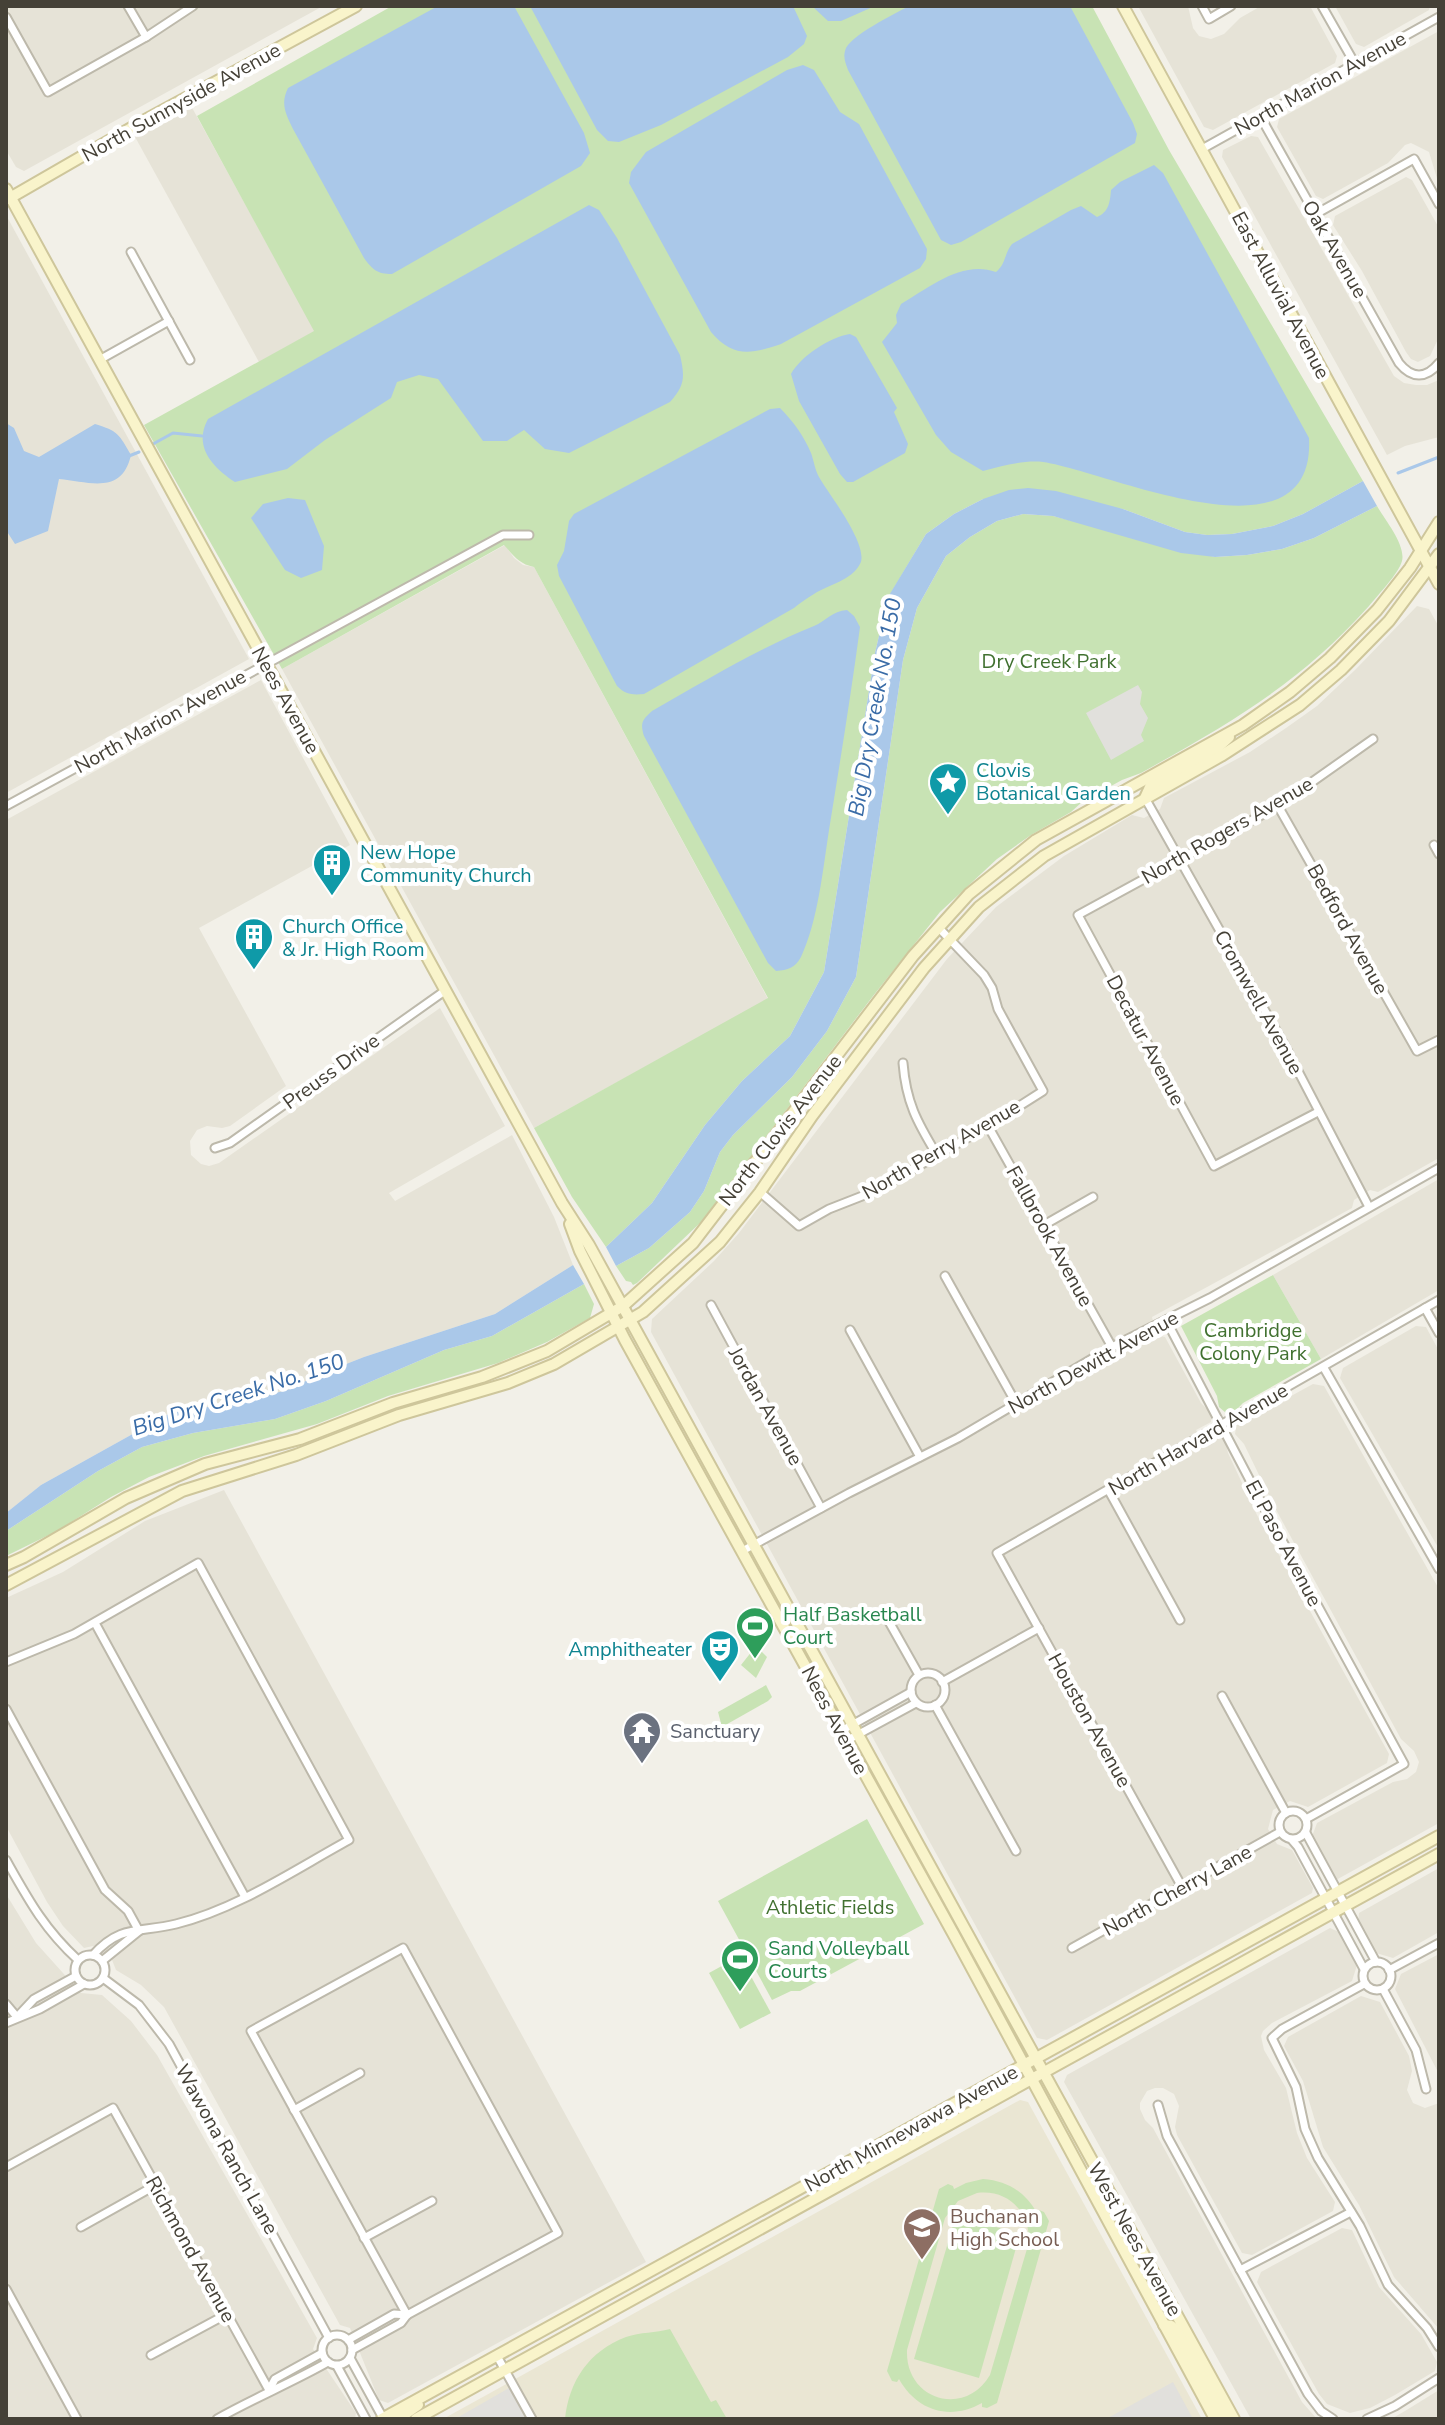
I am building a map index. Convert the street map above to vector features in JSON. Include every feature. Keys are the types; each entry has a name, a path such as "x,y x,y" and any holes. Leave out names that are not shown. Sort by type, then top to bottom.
{"main road":[{"name":"North Sunnyside Avenue","path":"7,195 356,6"},
{"name":"East Alluvial Avenue","path":"1123,6 1439,584"},
{"name":"Nees Avenue","path":"7,195 101,359 562,1203 623,1306 1037,2059"},
{"name":"North Clovis Avenue","path":"6,1565 126,1498 205,1464 300,1439 393,1403 482,1377 547,1351 623,1306 693,1243 938,927 969,894 1036,840 1243,725 1290,692 1330,658 1377,610 1421,552 1439,522"},
{"name":"North Clovis Avenue","path":"6,1585 182,1491 296,1455 399,1415 508,1383 554,1364 619,1328 649,1307 720,1242 760,1192 812,1116 949,939 979,907 1044,856 1221,756 1300,705 1341,670 1389,621 1439,554"},
{"path":"1145,798 1150,787 1217,748 1243,725"},
{"name":"Nees Avenue","path":"562,1203 580,1251 619,1328 744,1550 1024,2066"},
{"name":"North Minnewawa Avenue","path":"382,2419 1439,1836"},
{"name":"North Minnewawa Avenue","path":"416,2419 1439,1854"},
{"name":"West Nees Avenue","path":"1037,2059 1234,2419"},
{"name":"West Nees Avenue","path":"1024,2066 1215,2419"},
{"path":"803,2187 811,2202"},
{"path":"1164,2325 1176,2330 1225,2419"},
{"path":"398,2419 438,2389"}],"street":[{"path":"128,6 146,37"},
{"path":"6,17 48,92 146,37 193,6"},
{"path":"1202,6 1209,19 1231,6"},
{"path":"1322,6 1355,64"},
{"name":"North Marion Avenue","path":"1202,149 1439,17"},
{"name":"Oak Avenue","path":"1260,116 1399,363 1415,376 1431,372 1439,363"},
{"path":"1314,215 1414,159 1439,204"},
{"path":"131,252 190,360"},
{"path":"101,359 169,321"},
{"name":"North Marion Avenue","path":"6,806 503,535 529,535"},
{"name":"North Rogers Avenue","path":"1078,915 1278,806 1373,739"},
{"name":"Cromwell Avenue","path":"1145,798 1286,1048 1369,1207"},
{"name":"Bedford Avenue","path":"1278,806 1417,1051 1439,1040"},
{"path":"1434,845 1439,854"},
{"name":"Decatur Avenue","path":"1078,915 1214,1166 1318,1112"},
{"path":"938,927 949,939"},
{"name":"North Perry Avenue","path":"760,1192 799,1226 829,1209 875,1191 1043,1091 998,1009 992,988 984,975 949,939"},
{"name":"Preuss Drive","path":"215,1148 230,1143 446,990"},
{"path":"903,1063 905,1092 913,1114 937,1155"},
{"name":"Fallbrook Avenue","path":"988,1126 1112,1347"},
{"name":"North Dewitt Avenue","path":"744,1550 920,1457 1112,1347 1262,1270 1439,1168"},
{"path":"1044,1225 1093,1197"},
{"path":"945,1276 1016,1403"},
{"name":"North Harvard Avenue","path":"997,1553 1439,1300"},
{"name":"Jordan Avenue","path":"711,1305 821,1508"},
{"path":"1425,1308 1439,1333"},
{"name":"El Paso Avenue","path":"1166,1320 1404,1764 1306,1819"},
{"path":"850,1330 920,1457"},
{"path":"1324,1368 1439,1569"},
{"path":"1109,1491 1180,1620"},
{"name":"Houston Avenue","path":"997,1553 1182,1887"},
{"path":"6,1662 26,1656 95,1623 198,1563 349,1840 245,1897 190,1920 117,1934 93,1955 78,1960 76,1976 84,1984"},
{"path":"883,1611 919,1675"},
{"path":"95,1623 245,1897"},
{"path":"942,1682 1039,1628"},
{"path":"932,1674 942,1682 944,1695 935,1705 926,1707 916,1703 911,1692 913,1682 919,1675 932,1674"},
{"path":"844,1736 911,1692"},
{"path":"1222,1696 1286,1813"},
{"path":"854,1730 916,1703"},
{"path":"935,1705 1016,1851"},
{"path":"6,1709 105,1890 128,1911 139,1931"},
{"path":"1332,1896 1298,1847 1280,1832 1280,1821 1286,1813 1296,1811 1306,1819 1306,1833 1364,1969 1364,1984 1375,1991 1383,1989 1390,1981 1389,1970 1384,1964 1376,1962 1339,1910"},
{"name":"North Cherry Lane","path":"1072,1948 1280,1832"},
{"path":"1292,1840 1306,1833"},
{"path":"6,1860 41,1922 78,1960"},
{"path":"102,1961 139,1931"},
{"path":"1389,1970 1439,1943"},
{"path":"337,2366 401,2323 407,2315 558,2233 403,1948 251,2031 407,2315"},
{"path":"6,2023 40,2009 84,1984 97,1984 103,1978 105,1969 102,1961 93,1955"},
{"path":"1364,1969 1376,1962"},
{"path":"17,2017 34,1999 76,1976"},
{"name":"Wawona Ranch Lane","path":"103,1978 139,2005 169,2044 329,2338"},
{"path":"1364,1984 1282,2029 1272,2038 1296,2087 1310,2143 1351,2212 1388,2285 1427,2328 1439,2347"},
{"path":"1383,1989 1416,2050 1426,2089"},
{"path":"6,2004 17,2017"},
{"path":"294,2110 360,2073"},
{"path":"1158,2105 1167,2136 1308,2394 1321,2411 1333,2419"},
{"name":"Richmond Avenue","path":"6,2167 113,2108 269,2390"},
{"path":"81,2227 156,2185"},
{"path":"364,2238 432,2201"},
{"path":"1240,2270 1351,2212"},
{"path":"6,2289 77,2419"},
{"path":"151,2355 227,2314"},
{"path":"348,2340 394,2314 407,2315"},
{"path":"366,2419 337,2366 328,2362 322,2353 323,2344 329,2338 341,2336 348,2340 351,2354 382,2419"},
{"path":"269,2390 275,2379 322,2353"},
{"path":"497,2356 532,2419"},
{"path":"217,2419 328,2362"},
{"path":"1367,2419 1395,2406 1439,2378"}],"shaded area":[{"path":"6,6 323,6 24,171 16,167 6,150"},
{"path":"1138,6 1188,6 1193,28 1199,36 1211,39 1224,34 1240,18 1261,6 1310,6 1337,56 1335,63 1213,130 1204,127"},
{"path":"1335,6 1430,6 1429,10 1364,47 1356,44"},
{"path":"1439,31 1439,185 1429,152 1411,143 1405,145 1388,163 1323,199 1316,196 1277,127 1279,119"},
{"path":"190,104 315,331 259,362 134,135"},
{"path":"1251,136 1258,137 1394,376 1404,383 1416,385 1439,380 1439,437 1405,446 1387,455 1222,157 1223,150"},
{"path":"1406,177 1412,180 1439,228 1439,337 1430,356 1418,362 1406,352 1333,225 1335,216"},
{"path":"6,215 249,659 6,793"},
{"path":"505,545 523,565 534,567 768,999 534,1128 282,669"},
{"path":"1417,606 1429,609 1439,627 1439,1158 1378,1192 1370,1190 1354,1200 1352,1208 1152,1317 1156,1335 1165,1337 1201,1403 1211,1413 1211,1422 1196,1430 1204,1444 1213,1436 1225,1438 1228,1453 1257,1515 1389,1754 1387,1763 1308,1807 1290,1801 1273,1810 1268,1829 1277,1844 1292,1850 1313,1888 1312,1893 1047,2040 1037,2038 651,1332 652,1319 739,1233 947,959 996,907 1064,856 1132,815 1144,818 1160,809 1164,798 1250,752 1317,706"},
{"path":"261,680 350,845 199,928 286,1086 230,1126 207,1126 197,1130 190,1141 191,1155 201,1164 209,1166 219,1163 440,1008 505,1126 389,1193 395,1201 512,1135 554,1217 573,1265 495,1314 364,1357 291,1389 233,1404 174,1411 41,1485 6,1513 6,820"},
{"path":"1138,685 1142,692 1140,704 1148,718 1141,735 1144,741 1111,760 1086,713"},
{"path":"1439,1179 1439,1290 1321,1359 1273,1275"},
{"path":"1416,1326 1426,1327 1439,1351 1439,1549 1340,1378 1343,1368"},
{"path":"1313,1384 1324,1386 1439,1589 1439,1823 1336,1880 1331,1878 1311,1839 1317,1823 1393,1782 1407,1779 1416,1772 1419,1762 1414,1751 1401,1739 1274,1506 1244,1444 1235,1434 1237,1422 1251,1418"},
{"path":"224,1490 646,2262 388,2403 379,2400 350,2328 340,2325 164,2007 141,1985 116,1970 112,1960 93,1946 84,1948 63,1926 6,1826 6,1598 63,1572 145,1521"},
{"path":"1439,1868 1439,1932 1393,1958 1376,1953 1358,1922 1359,1913"},
{"path":"6,1894 36,1943 81,1993 102,1995 131,2021 157,2055 317,2338 313,2349 356,2413 355,2419 6,2419"},
{"path":"1330,1928 1339,1932 1357,1965 1352,1981 1272,2023 1261,2036 1264,2050 1286,2088 1307,2158 1335,2202 1333,2211 1252,2255 1242,2253 1177,2135 1175,2127 1179,2106 1174,2094 1163,2088 1155,2088 1147,2091 1140,2103 1145,2120 1153,2128 1302,2402 1317,2419 1251,2419 1064,2082 1067,2075"},
{"path":"1439,1954 1439,2074 1395,1989 1401,1974"},
{"path":"1361,1996 1380,2002 1409,2056 1412,2071 1407,2090 1413,2103 1425,2108 1439,2103 1439,2329 1394,2277 1359,2205 1323,2147 1303,2081 1284,2046 1288,2037"},
{"name":"Buchanan High School","path":"1020,2100 1028,2102 1202,2419 443,2419"},
{"path":"1342,2228 1352,2230 1379,2287 1421,2334 1437,2362 1435,2371 1395,2395 1370,2408 1350,2413 1327,2404 1319,2394 1257,2282 1261,2272"},
{"path":"1173,2382 1193,2419 1106,2419"},
{"path":"509,2388 526,2419 455,2419"},
{"path":"1439,2390 1439,2419 1391,2419 1405,2411"}],"green space":[{"path":"392,6 1092,6 1169,150 1363,481 1303,514 1273,526 1232,534 1185,532 1123,509 983,499 926,534 888,598 875,653 824,972 790,1036 742,1081 705,1125 652,1203 606,1247 572,1197 534,1128 768,998 534,567 521,562 504,545 282,669 144,425 314,331 197,116"},
{"name":"Dry Creek Park","path":"1377,506 1398,540 1402,561 1397,572 1343,633 1317,658 1263,700 1141,773 1082,802 997,859 940,912 701,1222 637,1283 633,1285 626,1281 616,1266 649,1248 690,1212 704,1191 720,1152 792,1077 827,1031 856,977 903,660 917,608 946,556 997,521 1023,514 1053,516 1215,557 1247,555 1282,549 1314,538"},
{"name":"Cambridge Colony Park","path":"1273,1275 1321,1359 1243,1403 1233,1413 1226,1413 1219,1407 1217,1396 1181,1326"},
{"path":"584,1284 594,1304 590,1318 547,1342 498,1363 388,1396 317,1424 204,1456 149,1477 57,1531 6,1556 6,1531 98,1471 142,1447 193,1433 275,1419 326,1401 444,1350 492,1336"},
{"name":"Half Basketball Court","path":"756,1646 767,1657 756,1678 741,1665"},
{"path":"766,1685 772,1697 768,1701 722,1727 718,1712"},
{"name":"Athletic Fields","path":"867,1819 924,1924 800,1991 791,1991 772,2000 718,1901"},
{"name":"Sand Volleyball Courts","path":"740,1956 771,2013 740,2029 709,1973"},
{"path":"983,2179 1008,2185 1027,2199 1037,2213 1039,2210 1044,2212 1049,2221 997,2403 987,2408 982,2407 982,2403 946,2412 935,2410 915,2399 899,2379 892,2381 887,2371 939,2189 948,2184 954,2189","holes":["977,2193 1007,2199 1021,2212 1026,2221 1029,2242 990,2375 979,2388 966,2396 952,2399 938,2397 916,2381 909,2367 907,2350 945,2218 958,2201"]},
{"path":"956,2215 1020,2234 979,2378 914,2359"},
{"path":"670,2329 711,2402 716,2400 727,2419 565,2419 576,2380 601,2350 626,2337"}],"water":[{"path":"438,6 514,6 584,133 590,153 581,166 392,274 383,273 364,258 293,129 284,99 288,88"},
{"path":"530,6 793,6 807,36 804,44 788,57 661,125 619,142 608,141 597,130"},
{"path":"812,6 875,6 841,21 828,21"},
{"path":"909,6 1070,6 1133,123 1137,134 1135,143 961,242 951,245 941,240 848,70 845,59 845,51 854,39"},
{"path":"803,65 814,70 840,112 859,124 927,249 926,259 920,268 781,344 743,352 727,346 711,332 629,183 631,172 646,152 787,70"},
{"path":"1154,165 1163,173 1309,438 1302,477 1279,498 1245,506 1202,502 1043,462 1005,465 983,471 951,452 936,435 882,342 897,323 896,315 901,304 959,272 983,269 996,272 1012,244 1071,210 1081,206 1097,217 1101,215 1108,206 1111,190"},
{"path":"589,205 599,210 617,238 680,355 682,380 679,391 670,402 569,453 545,449 524,430 507,441 483,441 438,379 419,375 397,382 391,398 325,440 287,469 235,482 212,463 203,438 208,419"},
{"path":"850,334 856,337 897,408 894,412 908,444 905,453 853,482 847,482 799,401 791,374 817,348"},
{"path":"780,408 802,435 819,477 854,533 859,545 860,564 846,578 644,694 623,691 617,686 559,576 557,565 564,551 569,521 574,514 770,409"},
{"path":"6,423 14,428 24,451 39,457 95,424 109,429 124,442 131,455 127,468 112,481 103,483 59,479 48,531 15,544 6,530"},
{"path":"1363,481 1377,506 1314,538 1282,549 1215,557 1181,553 1053,516 1023,514 997,521 946,556 917,608 903,660 856,977 827,1031 792,1077 720,1152 704,1191 690,1212 649,1248 616,1266 606,1247 652,1203 705,1125 742,1081 790,1036 824,972 875,653 888,597 926,534 983,499 1009,490 1028,488 1056,491 1123,509 1185,532 1232,534 1273,526 1303,514"},
{"path":"288,498 305,500 324,546 322,570 301,578 285,570 251,518 263,504"},
{"path":"847,610 860,627 819,895 801,957 791,968 776,971 768,963 644,736 642,725 652,711 712,677 833,614"},
{"path":"573,1265 584,1284 492,1336 444,1350 326,1401 275,1419 193,1433 142,1447 98,1471 6,1531 6,1513 41,1485 174,1411 233,1404 291,1389 364,1357 495,1314"}],"waterway":[{"path":"153,444 173,433 202,436"},
{"path":"129,456 139,452"},
{"name":"Big Dry Creek No. 150","path":"1398,473 1439,457"}],"place":[{"name":"Clovis Botanical Garden","path":"948,816"},
{"name":"New Hope Community Church","path":"332,897"},
{"name":"Church Office & Jr. High Room","path":"254,971"},
{"name":"Half Basketball Court","path":"755,1660"},
{"name":"Amphitheater","path":"720,1683"},
{"name":"Sanctuary","path":"642,1765"},
{"name":"Sand Volleyball Courts","path":"740,1993"},
{"name":"Buchanan High School","path":"922,2261"}]}
